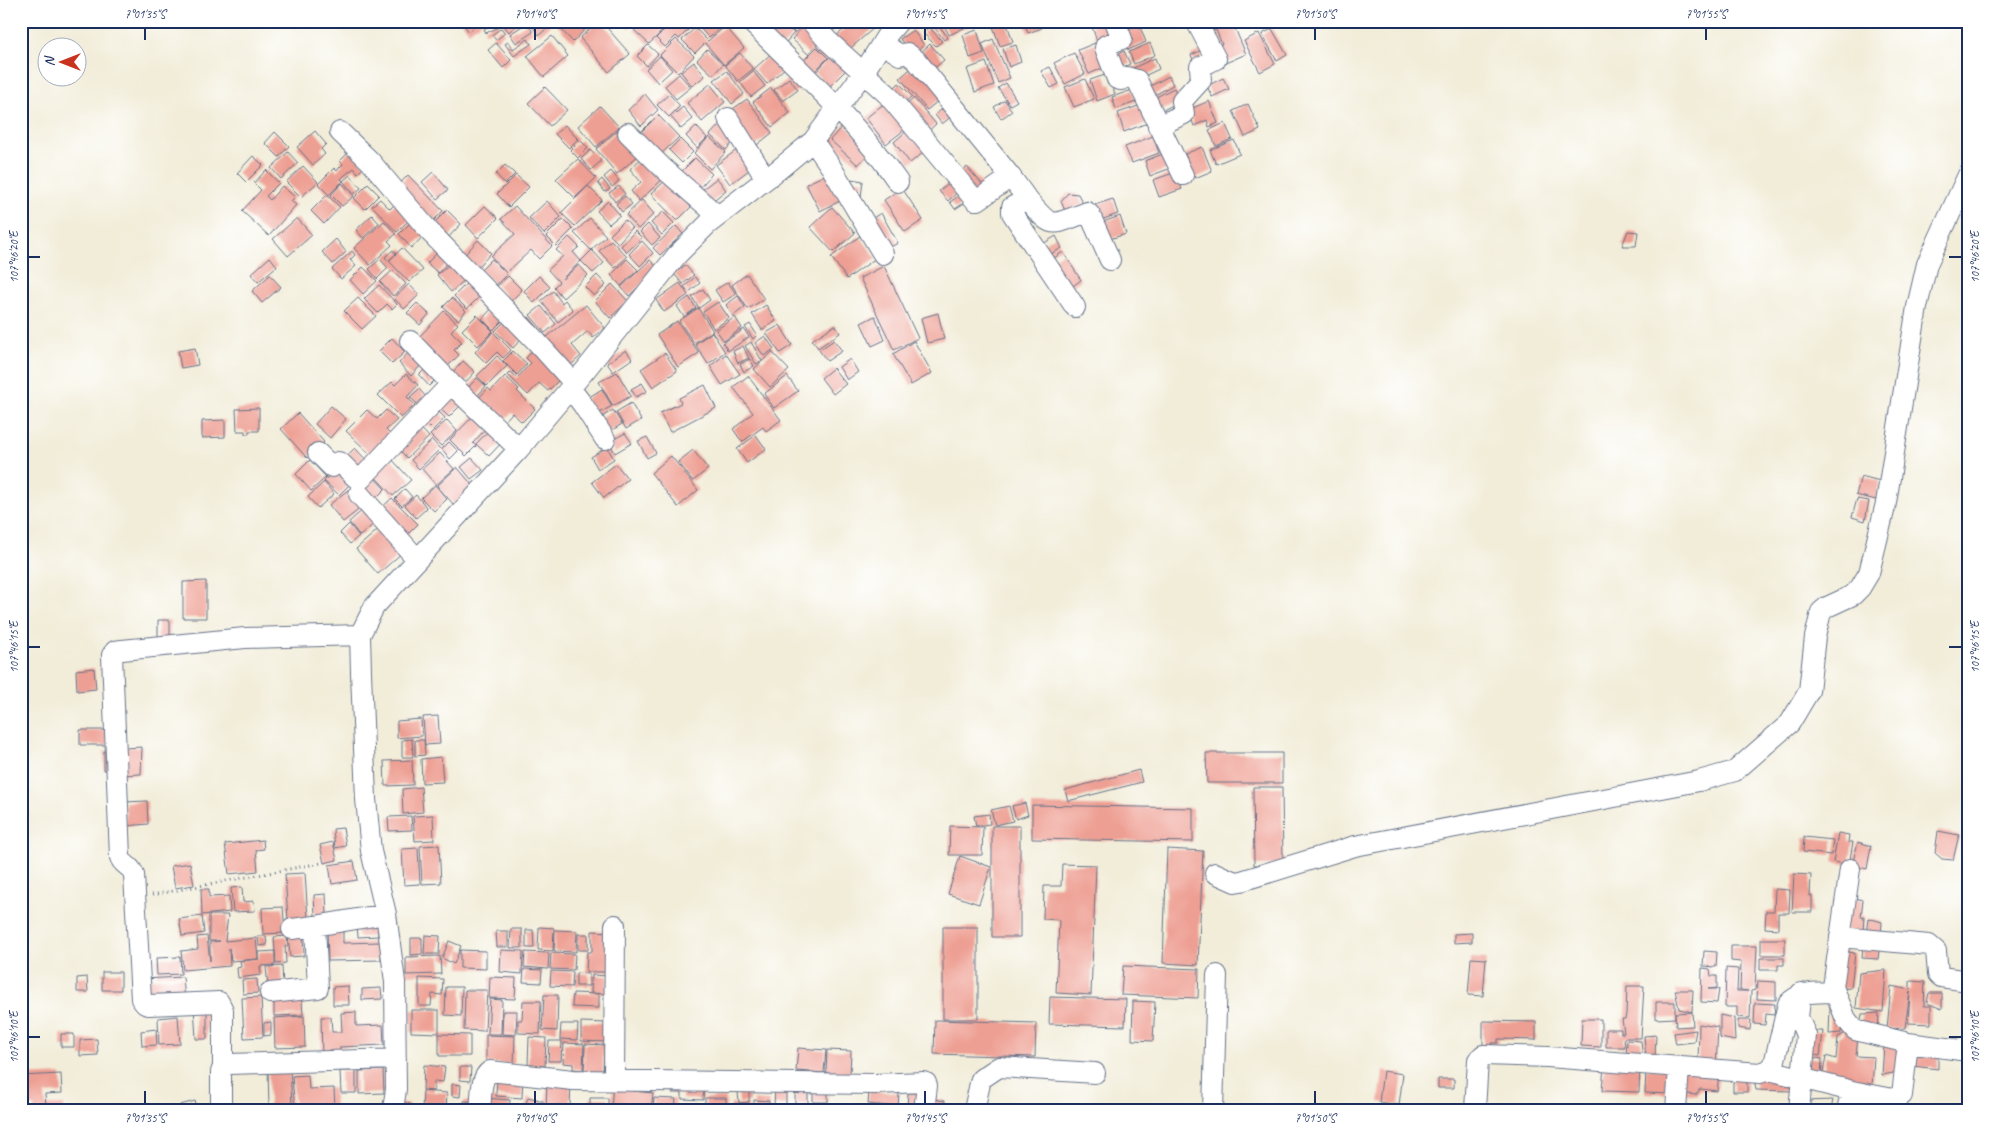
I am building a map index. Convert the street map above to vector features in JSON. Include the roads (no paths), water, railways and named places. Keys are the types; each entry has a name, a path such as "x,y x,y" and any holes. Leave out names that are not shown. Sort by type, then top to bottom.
{"street":[{"path":"750,21 842,114 880,157 898,182"},
{"path":"811,21 827,40 887,94 975,200 978,200 1011,178"},
{"path":"1115,21 1122,39 1106,45 1106,48 1117,79 1122,80 1127,77 1137,80 1183,175"},
{"path":"1158,126 1184,114 1182,101 1202,79 1200,67 1216,59 1196,21"},
{"path":"393,1110 396,1090 395,982 386,914 371,851 366,799 360,635 374,607 519,449 575,392 677,256 718,216 815,144 842,114 869,76 889,37 916,60 1045,220 1052,223 1071,219 1087,212 1110,260"},
{"path":"728,118 766,179"},
{"path":"340,132 370,162 424,224 536,341 575,392 605,439"},
{"path":"628,132 663,168 718,216"},
{"path":"815,144 831,166 884,254"},
{"path":"1215,873 1235,882 1241,881 1355,846 1699,781 1735,771 1790,723 1809,691 1815,637 1821,612 1827,607 1853,595 1860,588 1869,573 1886,503 1917,307 1927,264 1968,175"},
{"path":"1027,199 1012,207 1012,213 1075,307"},
{"path":"410,341 443,374 450,384 519,449"},
{"path":"318,453 329,466 332,467 338,462 341,463 356,478 361,479 450,384"},
{"path":"359,494 417,560"},
{"path":"224,1067 223,1010 219,1002 149,1005 142,1002 133,872 120,857 112,655 115,651 122,650 245,638 360,635"},
{"path":"1850,869 1833,987 1846,1019 1854,1030 1908,1043 1968,1051"},
{"path":"292,929 386,914"},
{"path":"614,1080 616,925"},
{"path":"270,993 318,988 315,926"},
{"path":"1840,937 1929,945 1936,951 1938,974 1941,977 1968,981"},
{"path":"1213,1110 1217,975"},
{"path":"1476,1110 1478,1060 1483,1055 1548,1057 1760,1073 1769,1070 1774,1064 1788,1004 1794,997 1801,994 1835,992"},
{"path":"1798,1110 1806,1032 1798,1017 1801,994"},
{"path":"1769,1070 1802,1078 1850,1101 1893,1099 1902,1095 1908,1043"},
{"path":"221,1110 221,1072 229,1064 396,1059"},
{"path":"974,1110 981,1079 999,1067 1095,1073"},
{"path":"1676,1110 1679,1068"},
{"path":"480,1110 483,1081 486,1073 490,1071 573,1080 875,1084 922,1082 926,1083 927,1086 924,1110"}]}
